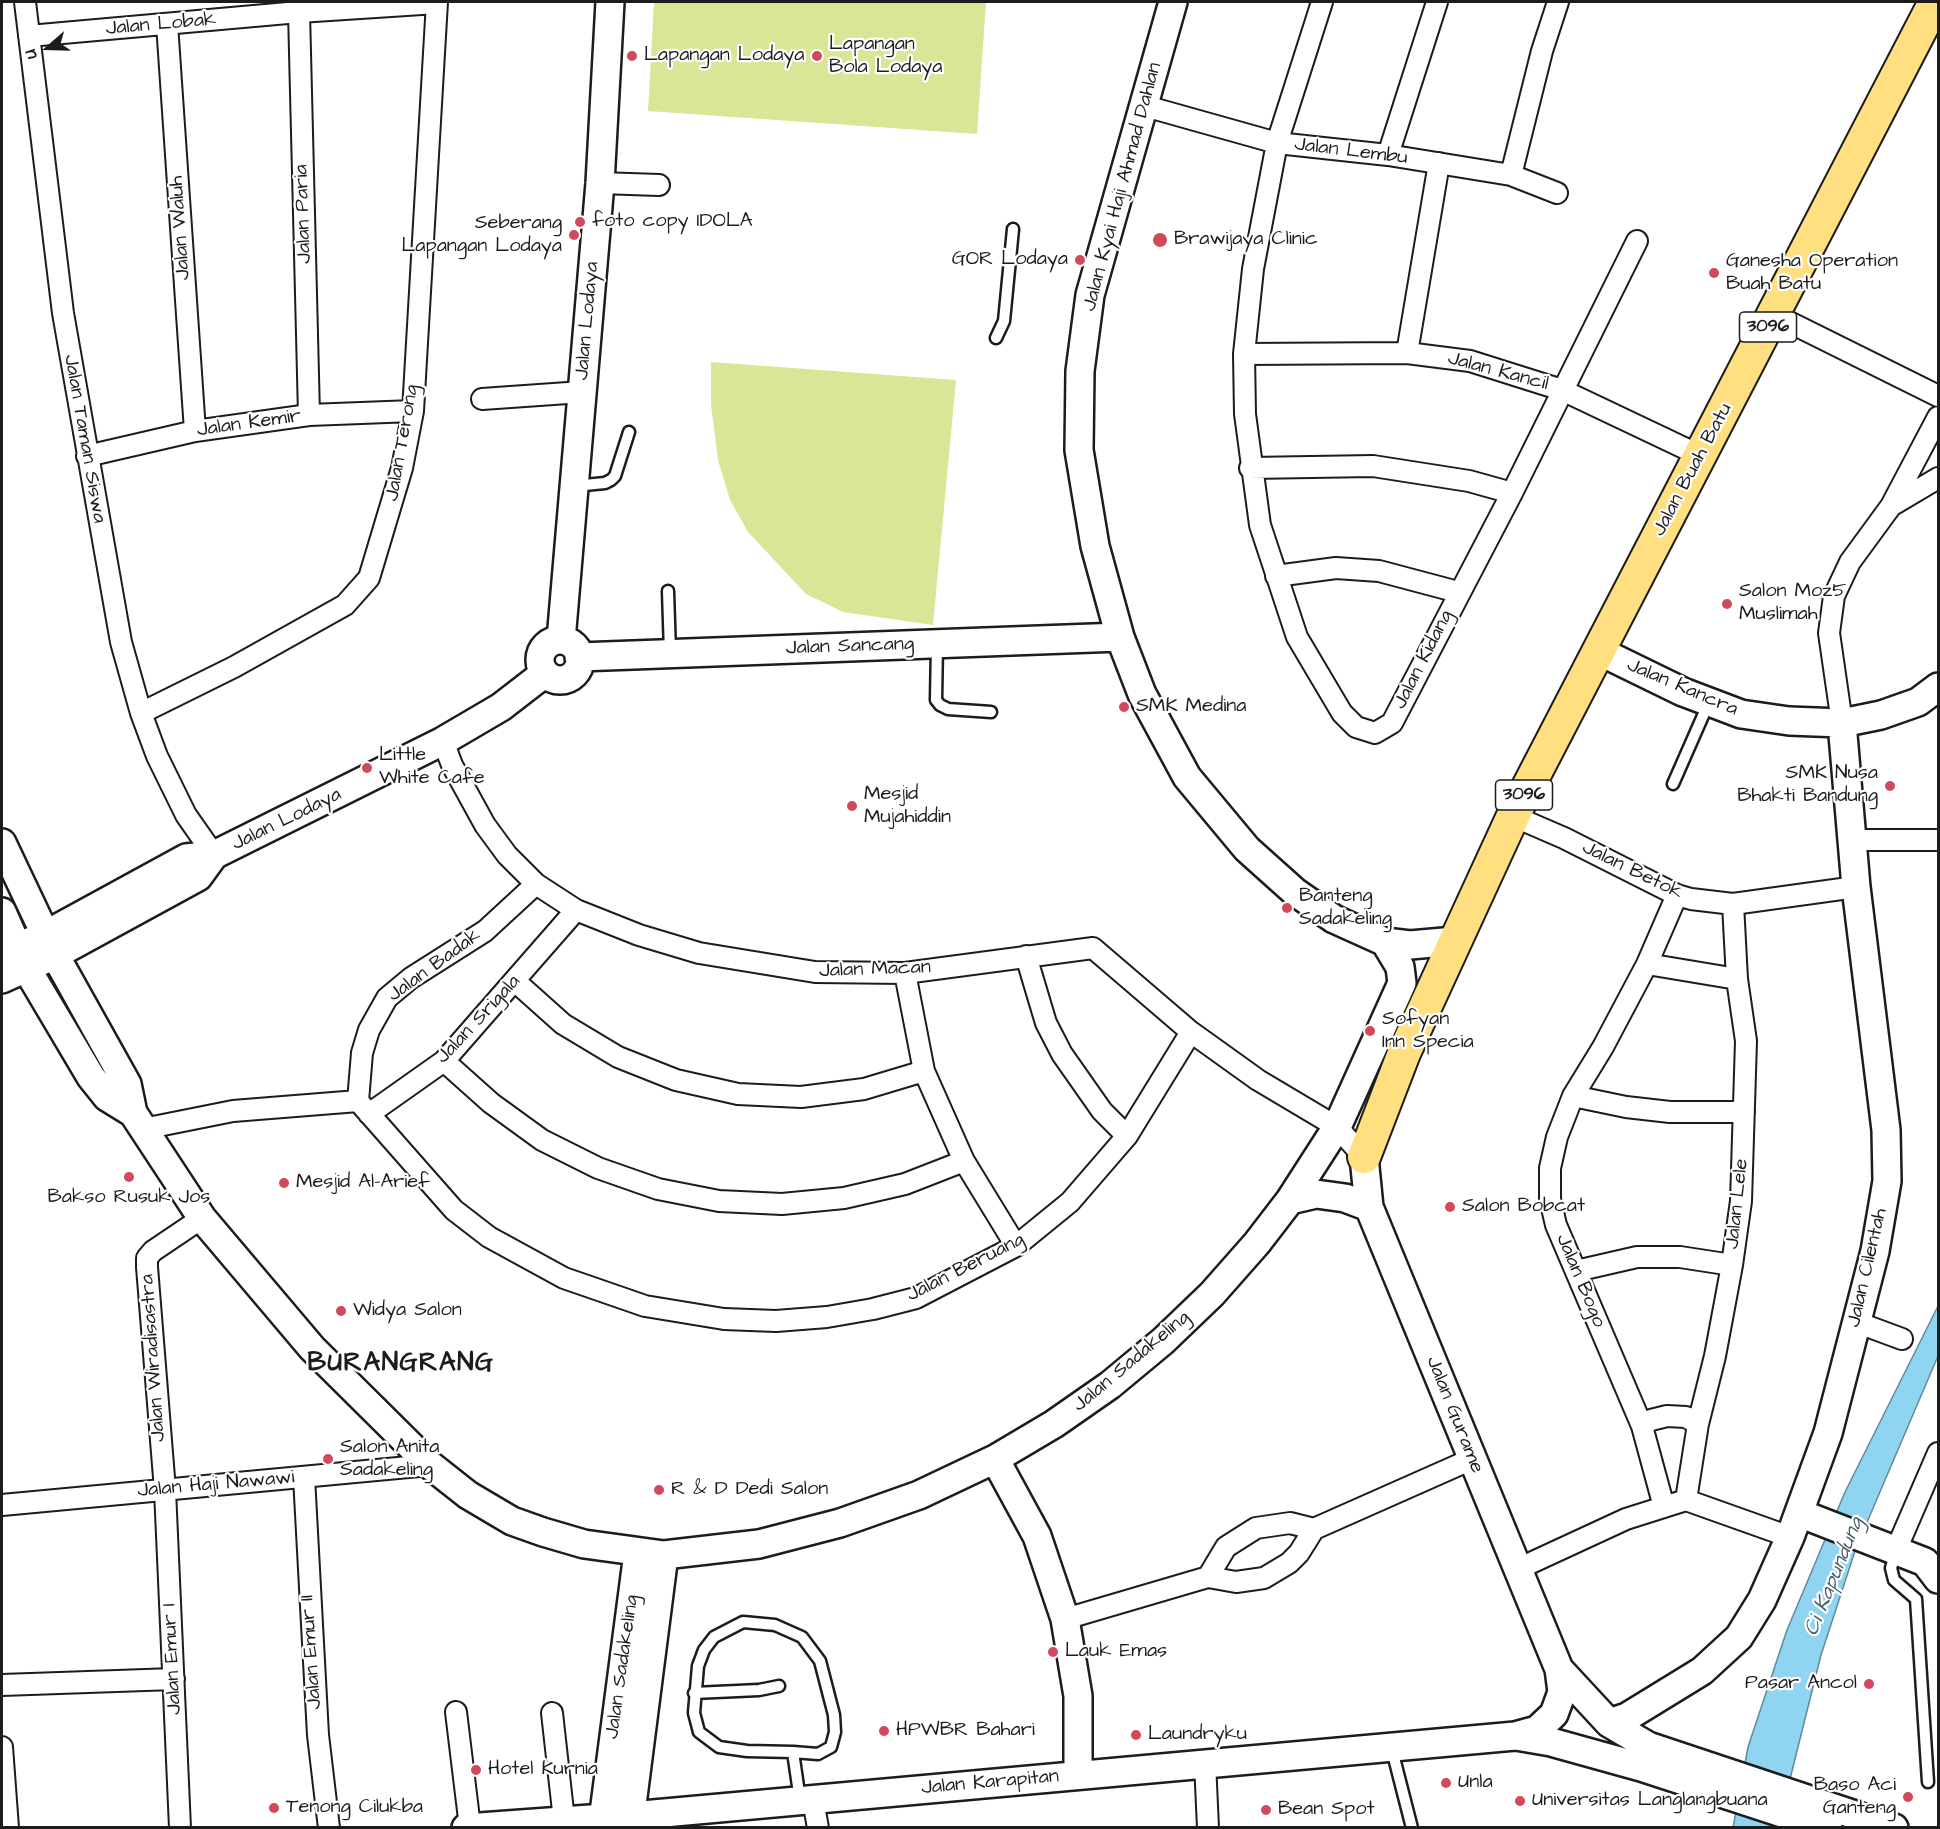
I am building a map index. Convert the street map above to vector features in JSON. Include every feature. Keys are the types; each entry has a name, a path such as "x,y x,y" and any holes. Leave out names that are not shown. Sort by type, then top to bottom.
{"main road":[{"name":"Jalan Buah Batu","path":"1455,941 1525,821 1599,651 1775,315 1935,2"},
{"path":"1364,1157 1404,1053 1455,941"}],"street":[{"name":"Jalan Taman Siswa","path":"25,2 63,313 121,642 141,713 157,756 186,815 214,855"},
{"name":"Jalan Lobak","path":"29,36 437,2"},
{"name":"Jalan Terong","path":"141,713 272,647 345,605 359,592 369,578 402,468 413,411 437,2"},
{"name":"Jalan Lodaya","path":"2,979 15,957 50,945 198,878 214,855 443,741 501,708 545,674 556,680 569,678 578,668 570,648 574,486 600,183 610,2"},
{"name":"Jalan Kyai Haji Ahmad Dahlan","path":"1173,2 1145,106 1101,225 1080,371 1079,450 1095,546 1120,637 1142,694 1187,777 1247,849 1295,892 1334,919 1384,942 1410,945 1455,941"},
{"name":"Jalan Kidang","path":"1322,2 1277,143 1253,269 1244,354 1245,414 1250,468 1260,525 1297,637 1342,713 1356,727 1375,733 1392,723 1458,592 1512,493 1637,241"},
{"path":"1388,156 1437,2"},
{"path":"1511,175 1542,51 1558,2"},
{"name":"Jalan Paria","path":"298,12 309,415"},
{"name":"Jalan Waluh","path":"167,24 195,431"},
{"name":"Jalan Lembu","path":"1145,106 1277,143 1388,156 1511,175 1557,193"},
{"path":"1407,353 1438,163"},
{"path":"600,183 659,185"},
{"path":"1775,315 1938,396"},
{"name":"Jalan Kancil","path":"1244,354 1407,353 1470,361 1562,390 1701,456"},
{"path":"482,399 582,392"},
{"name":"Jalan Kemir","path":"87,456 195,431 309,415 413,411"},
{"path":"1842,723 1829,633 1834,596 1850,562 1891,506 1938,417"},
{"path":"1250,468 1373,466 1469,481 1512,493"},
{"path":"1891,506 1938,478"},
{"path":"1276,576 1336,568 1379,571 1458,592"},
{"name":"Jalan Sancang","path":"570,648 670,654 1120,637"},
{"name":"Jalan Kancra","path":"1599,651 1709,702 1741,714 1789,721 1842,723 1881,715 1918,702 1938,687"},
{"name":"Jalan Cilentah","path":"1609,1723 1626,1717 1702,1671 1739,1637 1762,1600 1801,1523 1828,1433 1875,1251 1887,1181 1886,1130 1848,889 1851,840 1842,723"},
{"name":"Jalan Macan","path":"443,741 452,765 485,825 507,855 536,884 576,910 639,935 699,953 814,972 905,973 1093,948 1191,1032 1257,1080 1337,1127 1364,1157"},
{"name":"Jalan Betok","path":"1525,821 1677,895 1710,902 1733,904 1848,889"},
{"path":"1851,840 1938,840"},
{"name":"Jalan Sadakeling","path":"2,843 50,945 127,1084 138,1121 202,1218 312,1348 430,1465 468,1495 512,1521 584,1544 651,1554 759,1544 840,1523 919,1495 995,1459 1082,1405 1163,1341 1212,1294 1290,1200 1337,1127 1402,983 1400,968 1384,942"},
{"name":"Jalan Badak","path":"355,1107 362,1053 369,1030 387,998 411,978 485,931 536,884"},
{"name":"Jalan Bogo","path":"1664,1507 1641,1426 1556,1225 1550,1199 1550,1168 1557,1137 1573,1096 1604,1047 1647,964 1677,895"},
{"name":"Jalan Lele","path":"1686,1500 1698,1424 1715,1356 1732,1265 1741,1201 1746,1041 1737,979 1733,904"},
{"name":"Jalan Srigala","path":"355,1107 444,1061 516,982 576,910"},
{"name":"Jalan Sadakeling","path":"2,912 15,957 91,1077 107,1098 138,1121"},
{"path":"1026,956 1038,1001 1062,1054 1102,1111 1126,1136"},
{"path":"1647,964 1737,979"},
{"path":"905,973 924,1071 964,1161 1016,1246"},
{"path":"516,982 563,1024 618,1057 676,1080 728,1092 801,1097 864,1089 924,1071"},
{"name":"Jalan Beruang","path":"355,1107 454,1210 489,1237 564,1278 645,1306 724,1319 776,1321 839,1315 916,1298 1016,1246 1070,1202 1126,1136 1191,1032"},
{"path":"444,1061 490,1104 542,1140 598,1168 658,1189 709,1199 782,1204 844,1198 905,1184 964,1161"},
{"path":"1573,1096 1626,1107 1671,1112 1744,1112"},
{"path":"138,1121 233,1111 355,1107"},
{"name":"Jalan Gurame","path":"1364,1157 1369,1207 1472,1459 1520,1568 1559,1669"},
{"path":"1290,1200 1316,1194 1345,1198 1369,1207"},
{"name":"Jalan Wiradisastra","path":"165,1490 147,1258 202,1218"},
{"path":"1576,1271 1637,1257 1680,1257 1732,1265"},
{"path":"1856,1322 1902,1339"},
{"path":"1641,1426 1667,1416 1686,1417 1698,1424"},
{"path":"1886,1547 1938,1453"},
{"path":"995,1459 1037,1536 1065,1619 1078,1696 1078,1774"},
{"path":"1208,1576 1226,1547 1256,1528 1290,1523 1314,1528 1472,1459"},
{"name":"Jalan Haji Nawawi","path":"2,1505 430,1465"},
{"name":"Jalan Emur II","path":"304,1477 318,1735 328,1827"},
{"name":"Jalan Emur I","path":"165,1490 180,1827"},
{"path":"1520,1568 1626,1519 1686,1500 1801,1523 1886,1547 1925,1562 1938,1579"},
{"path":"1065,1619 1208,1576 1236,1582 1264,1578 1289,1563 1299,1553 1314,1528"},
{"name":"Jalan Sadakeling","path":"630,1822 651,1554"},
{"name":"Jalan Sadakeling","path":"603,1822 651,1554"},
{"path":"1559,1669 1609,1723 1648,1746 1721,1782"},
{"path":"1515,1736 1537,1730 1554,1714 1562,1692 1559,1669"},
{"path":"2,1685 174,1679"},
{"path":"456,1712 468,1827"},
{"path":"552,1713 564,1820"},
{"path":"1515,1736 1721,1782 1815,1815 1894,1827"},
{"name":"Jalan Karapitan","path":"468,1827 564,1820 630,1822 806,1800 1391,1745 1515,1736"},
{"path":"2,1747 8,1827"},
{"path":"1205,1762 1208,1827"},
{"path":"806,1800 818,1827"}],"lane":[{"path":"996,338 1004,321 1013,229"},
{"path":"574,486 605,483 611,480 615,476 629,432"},
{"path":"668,591 670,654"},
{"path":"937,644 936,700 948,709 991,712"},
{"path":"1673,784 1709,702"},
{"path":"1886,1547 1894,1580 1916,1599 1928,1782"},
{"path":"743,1622 774,1625 802,1637 820,1661 834,1715 835,1732 831,1746 818,1754 792,1752 747,1751 719,1747 699,1732 694,1713 694,1693 698,1666 704,1650 714,1638 743,1622"},
{"path":"694,1693 759,1690 779,1686"},
{"path":"1391,1745 1412,1827"},
{"path":"792,1752 806,1800"}],"green space":[{"name":"Lapangan Bola Lodaya","path":"654,2 986,2 977,134 648,111"},
{"path":"711,362 956,380 933,625 843,612 806,594 748,532 730,500 718,460 711,405"}],"water":[{"name":"Ci Kapundung","path":"1938,1306 1938,1356 1856,1548 1821,1655 1778,1827 1733,1828 1748,1747 1787,1630 1845,1492"}],"place":[{"name":"Lapangan Lodaya","path":"632,56"},
{"name":"Lapangan Bola Lodaya","path":"817,56"},
{"name":"foto copy IDOLA","path":"580,222"},
{"name":"Seberang Lapangan Lodaya","path":"574,235"},
{"name":"Brawijaya Clinic","path":"1160,240"},
{"name":"GOR Lodaya","path":"1080,260"},
{"name":"Ganesha Operation Buah Batu","path":"1714,273"},
{"name":"Salon Moz5 Muslimah","path":"1727,604"},
{"name":"SMK Medina","path":"1124,707"},
{"name":"Little White Cafe","path":"367,768"},
{"name":"SMK Nusa Bhakti Bandung","path":"1890,786"},
{"name":"Mesjid Mujahiddin","path":"852,806"},
{"name":"Banteng Sadakeling","path":"1287,908"},
{"name":"Sofyan Inn Specia","path":"1370,1031"},
{"name":"Bakso Rusuk Jos","path":"129,1177"},
{"name":"Mesjid Al-Arief","path":"284,1183"},
{"name":"Salon Bobcat","path":"1450,1207"},
{"name":"Widya Salon","path":"341,1311"},
{"name":"Salon Anita Sadakeling","path":"328,1459"},
{"name":"R & D Dedi Salon","path":"659,1490"},
{"name":"Lauk Emas","path":"1053,1652"},
{"name":"Pasar Ancol","path":"1869,1684"},
{"name":"HPWBR Bahari","path":"884,1731"},
{"name":"Laundryku","path":"1136,1735"},
{"name":"Hotel Kurnia","path":"476,1770"},
{"name":"Unla","path":"1446,1783"},
{"name":"Baso Aci Ganteng","path":"1908,1797"},
{"name":"Universitas Langlangbuana","path":"1520,1801"},
{"name":"Tenong Cilukba","path":"274,1808"},
{"name":"Bean Spot","path":"1266,1810"}],"district":[{"name":"BURANGRANG","path":"401,1365"}]}
